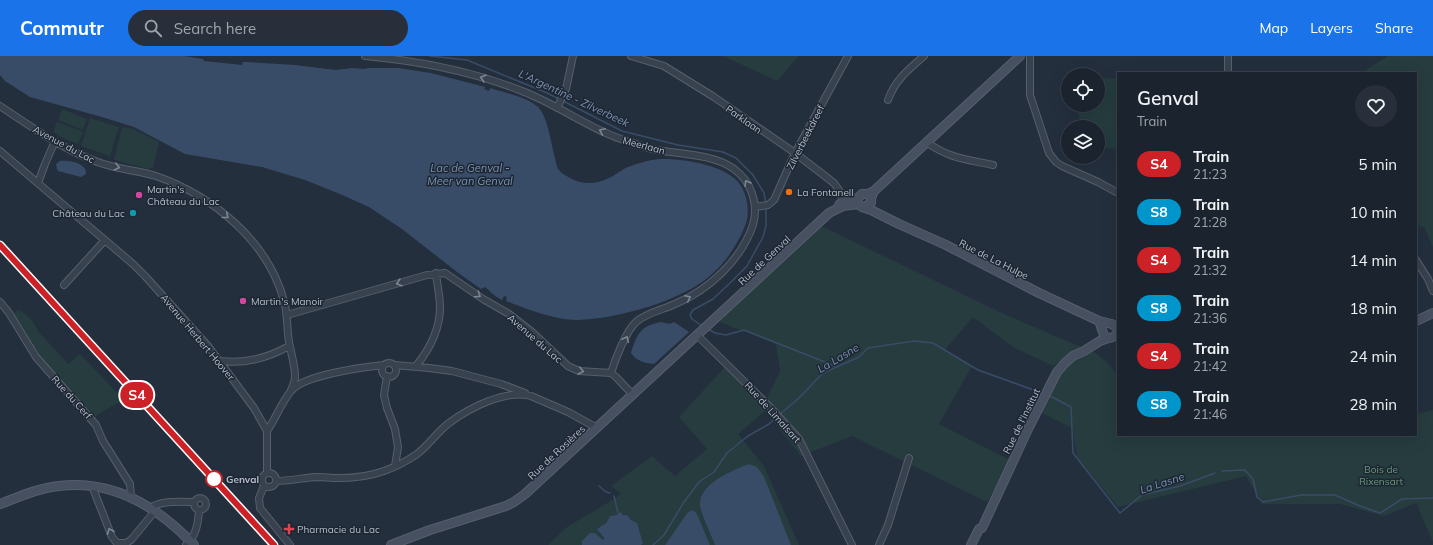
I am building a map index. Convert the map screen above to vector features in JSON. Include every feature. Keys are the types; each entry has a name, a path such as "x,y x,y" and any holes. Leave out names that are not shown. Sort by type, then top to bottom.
{"street":[{"name":"Meerlaan","path":"364,56 428,64 497,82 559,105 588,125 608,135 655,149 724,163 742,176 748,184 754,199 755,207 753,226 747,239 733,261 723,273 708,286 694,295 652,313 636,322 630,329 611,373"},
{"path":"559,105 563,97 573,56"},
{"name":"Parklaan","path":"631,56 664,66 714,97 795,153 834,183 839,190 843,201"},
{"path":"651,62 655,56"},
{"name":"Zilverbeekdreef","path":"755,207 765,206 774,200 795,153 848,56"},
{"path":"888,100 892,89 898,80 924,56"},
{"path":"843,201 866,199 1020,56"},
{"path":"1030,56 1030,95 1049,154 1062,166 1117,192"},
{"path":"1228,56 1228,72"},
{"name":"Avenue du Lac","path":"0,106 55,141 77,153 95,161 156,176 191,192 229,218 242,230 263,255 276,278 285,301 290,349 295,375 291,390"},
{"path":"38,183 55,141"},
{"path":"926,142 950,156 993,165"},
{"name":"Avenue Herbert Hoover","path":"0,151 145,276 220,361 251,403 267,431 267,472"},
{"name":"Rue de Genval","path":"706,328 829,212 836,208 866,199"},
{"name":"Rue de La Hulpe","path":"866,199 881,215 946,245 1038,293 1099,321 1104,333"},
{"name":"Rue de Genval","path":"836,208 843,201"},
{"path":"64,285 105,240"},
{"path":"1417,262 1433,290"},
{"path":"287,315 436,273 440,308 437,328 428,350 416,366"},
{"name":"Avenue du Lac","path":"436,273 446,273 509,314 532,332 568,366 579,371 611,373"},
{"name":"Rue du Cerf","path":"0,302 9,313 36,357 96,425 103,441 130,484 131,497"},
{"path":"1417,321 1433,313"},
{"path":"1104,333 1112,324 1117,332"},
{"name":"Rue de Rosières","path":"391,545 430,530 506,506 514,502 525,494 706,328"},
{"name":"Rue de l'Institut","path":"972,545 979,529 982,528 1056,372 1073,356 1084,351 1104,333 1112,338 1117,332"},
{"name":"Rue de Limalsart","path":"697,335 770,407 799,439 852,545"},
{"path":"220,361 244,362 290,349"},
{"path":"267,431 276,419 283,402 291,390 296,386 348,369 369,366 383,367 390,363 392,372 386,383 384,395 395,429 398,446 395,466"},
{"path":"383,367 384,374 392,372 403,366 416,366 452,372 501,384 568,412 597,428"},
{"path":"611,373 633,395"},
{"path":"264,486 271,487 276,481 315,477 340,478 367,476 395,466 418,453 449,423 474,407 502,397 526,394"},
{"path":"879,545 888,525 909,458"},
{"path":"276,481 274,474 267,472 262,476 262,483 264,486 259,498 260,508 290,545"},
{"path":"0,504 42,489 74,485 92,486 111,490 131,497 153,509 182,533 190,544"},
{"path":"92,486 112,537 117,542 126,543 131,540 153,509 154,504 194,502 200,498 205,501 206,504 205,508 199,511"},
{"path":"194,502 194,507 199,511"},
{"path":"190,544 198,525 199,511"}],"green space":[{"path":"723,56 799,56 777,81"},
{"path":"1388,56 1433,56 1433,247 1424,227 1417,225 1417,72 1363,72"},
{"path":"1105,78 1117,79 1117,149 1105,148 1105,120 1080,120 1077,112 1105,112"},
{"path":"62,109 87,119 83,130 58,120"},
{"path":"90,118 119,127 110,156 81,146"},
{"path":"57,122 83,132 78,144 53,132"},
{"path":"122,127 133,129 159,142 153,167 148,169 114,160"},
{"path":"815,223 1004,314 1081,347 1053,366 1013,347 973,317 945,350 972,366 939,424 1012,461 987,502 852,436 801,456 765,411 738,434 764,466 799,545 791,545 782,523 716,479 703,492 700,501 700,507 704,520 715,545 710,545 697,514 693,510 688,512 665,545 641,545 643,543 638,526 627,515 618,513 616,515 612,515 602,526 603,540 597,535 591,534 582,542 582,545 548,545 567,527 621,494 611,486 652,456 675,476 707,449 679,417 724,368 767,398 780,371 776,344 717,321"},
{"path":"18,310 30,318 38,331 68,364 80,354 125,401 114,405 94,417 44,362 13,314"},
{"name":"Bois de Rixensart","path":"1091,350 1106,361 1117,374 1117,436 1417,436 1417,414 1433,410 1433,542 1416,503 1384,516 1340,504 1262,504 1246,476 1118,507 1077,457 1072,428 1040,412 1062,371"}],"water":[{"name":"Lac de Genval - Meer van Genval","path":"0,56 184,56 203,59 204,61 242,65 243,62 246,62 295,65 336,70 352,68 398,68 431,73 485,87 484,89 489,91 490,88 509,93 533,103 538,107 544,117 549,131 557,167 561,172 576,181 585,183 600,182 612,177 628,167 659,159 699,163 719,169 739,183 747,201 747,220 735,245 723,263 700,283 685,292 649,307 630,312 593,319 568,320 531,311 506,301 507,297 504,296 502,300 485,287 481,289 402,229 369,207 340,194 305,180 262,167 185,154 134,127 30,97 5,81 0,75"},
{"path":"60,161 68,161 81,165 86,170 86,174 81,177 58,171 56,164"},
{"path":"661,322 670,324 674,322 689,332 654,364 638,360 631,353 640,332 648,326"},
{"path":"749,464 757,467 764,477 791,545 715,545 702,514 700,505 701,497 710,484 726,474"},
{"path":"693,510 697,514 710,545 665,545 688,512"},
{"path":"621,512 623,515 627,515 631,520 637,523 643,543 641,545 582,545 582,541 590,533 595,533 603,540 604,538 597,529 606,523 610,516"}],"waterway":[{"name":"L'Argentine - Zilverbeek","path":"430,56 467,60 559,99"},
{"name":"L'Argentine - Zilverbeek","path":"563,101 622,131 678,145 723,152 736,158 753,175 764,193 766,204"},
{"name":"L'Argentine - Zilverbeek","path":"702,326 692,319 690,315 693,310 713,299 747,266 763,237 766,226 766,208"},
{"name":"L'Argentine - Zilverbeek","path":"708,329 715,333 726,335 744,330 835,366"},
{"name":"La Lasne","path":"780,414 798,399 823,373 859,357 868,348 914,341 933,343 978,370 1042,393"},
{"name":"La Lasne","path":"1048,395 1071,407 1073,453 1120,513 1142,495 1180,486 1215,473"},
{"name":"La Lasne","path":"653,545 664,535 684,502 699,482 714,472 727,453 748,436 769,424 777,417"},
{"name":"La Lasne","path":"1222,471 1245,470 1253,479 1257,497 1263,502 1301,495 1335,495 1380,513 1402,499 1433,498"},
{"path":"599,486 606,492 610,493"},
{"path":"614,496 618,513"}],"railway":[{"path":"0,245 46,297"},
{"path":"139,398 249,518"}],"train":[{"name":"S4","path":"0,245 274,545"}],"place":[{"name":"La Fontanell","path":"789,192"},
{"name":"Martin's Château du Lac","path":"139,195"},
{"name":"Château du Lac","path":"133,213"},
{"name":"Martin's Manoir","path":"243,301"},
{"name":"Genval","path":"214,479"},
{"name":"Pharmacie du Lac","path":"289,529"}]}
